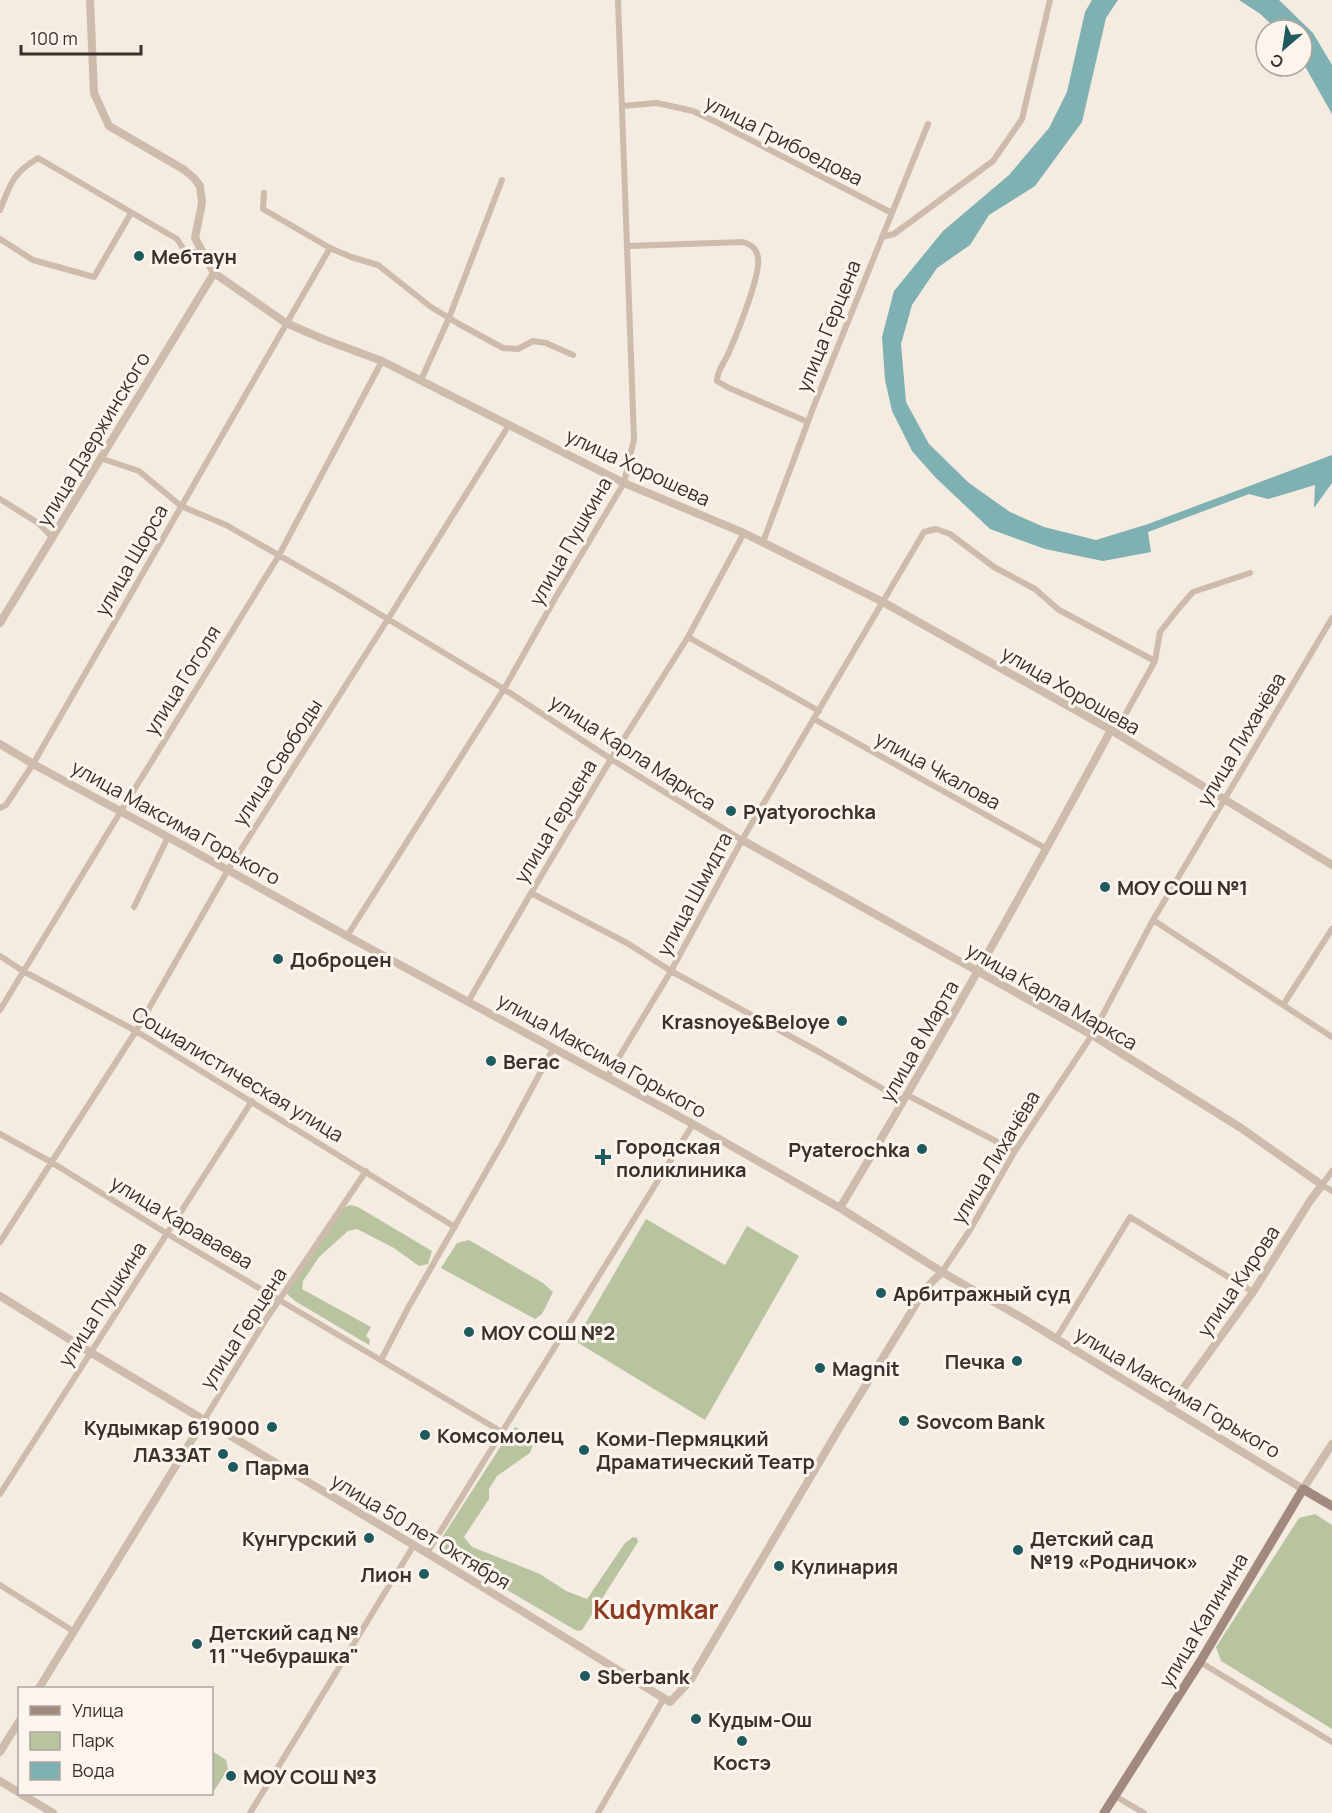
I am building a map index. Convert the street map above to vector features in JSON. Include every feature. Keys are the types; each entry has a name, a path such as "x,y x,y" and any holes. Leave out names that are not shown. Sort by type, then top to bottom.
{"main road":[{"name":"улица Максима Горького","path":"1303,1489 1332,1506"},
{"name":"улица Калинина","path":"1104,1813 1200,1662 1303,1489"}],"street":[{"name":"улица Хорошева","path":"90,0 94,93 109,126 183,169 200,186 202,203 195,238 214,273 286,323 382,361 624,483 744,533 883,602 1113,732 1332,866"},
{"name":"улица Пушкина","path":"347,936 504,689 624,483 634,439 618,0"},
{"path":"882,237 894,234 993,160 1022,120 1050,0"},
{"name":"улица Грибоедова","path":"622,106 657,103 693,111 892,213"},
{"name":"улица Герцена","path":"763,542 808,422 928,124"},
{"path":"0,210 13,177 27,164 38,158 177,239 186,254 202,251"},
{"path":"421,380 449,318 502,180"},
{"path":"264,194 262,209 330,248 378,265 431,307 503,348 518,349 533,341 573,355"},
{"path":"0,239 33,260 94,277 131,213"},
{"path":"628,246 743,242 750,244 758,255 757,275 729,354 717,374 717,381 808,422"},
{"name":"улица Щорса","path":"0,808 6,805 33,764 330,248"},
{"name":"улица Дзержинского","path":"0,623 214,273"},
{"name":"улица Гоголя","path":"0,1010 278,556 382,361"},
{"name":"улица Свободы","path":"0,1242 136,1031 228,870 509,425"},
{"name":"улица Карла Маркса","path":"100,458 139,471 181,506 226,525 338,589 504,689 742,840 1092,1035 1241,1128 1332,1191"},
{"path":"0,499 38,523 52,537"},
{"name":"улица Шмидта","path":"607,1077 671,971 742,840 924,532 936,529 950,534 994,567 1035,589 1059,610 1155,661"},
{"name":"улица Герцена","path":"468,1002 611,759 688,638 744,533"},
{"path":"1113,732 1155,661 1160,632 1193,592 1250,573"},
{"name":"улица Лихачёва","path":"598,1813 667,1700 690,1681 919,1298 942,1272 970,1230 1015,1151 1092,1035 1153,920 1332,618"},
{"path":"688,638 819,711"},
{"name":"улица Чкалова","path":"814,719 1047,849"},
{"name":"улица 8 Марта","path":"840,1208 906,1098 1113,732"},
{"name":"улица Максима Горького","path":"0,744 693,1124 840,1208 1303,1489"},
{"path":"134,907 168,837"},
{"path":"531,893 627,943 671,971 821,1053 906,1098 1015,1151"},
{"path":"1153,920 1332,1037"},
{"path":"1283,1005 1332,929"},
{"name":"Социалистическая улица","path":"0,956 23,971 136,1031 455,1227"},
{"path":"381,1360 408,1308 504,1142 553,1049"},
{"name":"улица Пушкина","path":"0,1494 252,1101"},
{"path":"427,1553 693,1124"},
{"name":"улица Караваева","path":"0,1134 51,1162 166,1233 502,1432"},
{"name":"улица Герцена","path":"40,1687 267,1318 366,1171"},
{"name":"улица Кирова","path":"1169,1408 1253,1292 1310,1201 1332,1171"},
{"path":"1056,1339 1130,1217 1253,1292"},
{"name":"улица 50 лет Октября","path":"0,1296 667,1700"},
{"name":"улица Калинина","path":"1303,1489 1332,1444"},
{"path":"250,1813 414,1545"},
{"path":"0,1585 74,1631"},
{"path":"1200,1662 1332,1742"},
{"path":"0,1752 18,1723"},
{"path":"0,1781 18,1792"},
{"path":"23,1795 53,1813"},
{"path":"1115,1796 1144,1813"}],"green space":[{"path":"350,1205 358,1207 432,1251 428,1264 419,1266 394,1248 357,1229 348,1231 319,1257 303,1281 302,1289 371,1327 366,1336 370,1340 369,1345 295,1301 286,1293 344,1208"},
{"path":"646,1219 725,1265 747,1226 799,1256 705,1420 575,1341"},
{"path":"469,1240 543,1283 553,1292 542,1314 535,1319 441,1268 457,1243"},
{"path":"515,1427 528,1433 534,1442 530,1453 497,1476 489,1489 489,1499 464,1537 472,1547 540,1574 566,1591 587,1599 625,1543 633,1537 637,1538 638,1542 582,1630 577,1631 444,1553 441,1545 443,1536"},
{"path":"1315,1514 1332,1525 1332,1729 1221,1661 1216,1647 1299,1518"},
{"path":"213,1752 226,1760 228,1769 214,1791"}],"water":[{"path":"1092,0 1118,0 1106,18 1082,122 1035,186 989,215 970,245 937,268 912,305 901,344 906,402 929,444 969,483 1010,512 1044,527 1096,540 1148,524 1332,455 1332,483 1314,508 1315,485 1268,499 1249,494 1148,532 1151,552 1103,561 1045,549 990,529 935,477 912,451 892,411 885,380 882,337 894,291 943,231 1009,175 1049,128 1067,92 1085,12"},
{"path":"1239,0 1279,0 1298,18 1265,18"},
{"path":"1314,35 1332,65 1332,114 1312,78 1314,78"}],"place":[{"name":"Мебтаун","path":"139,256"},
{"name":"Pyatyorochka","path":"731,811"},
{"name":"МОУ СОШ №1","path":"1105,887"},
{"name":"Доброцен","path":"278,959"},
{"name":"Krasnoye&Beloye","path":"842,1021"},
{"name":"Вегас","path":"491,1061"},
{"name":"Pyaterochka","path":"922,1149"},
{"name":"Городская поликлиника","path":"603,1157"},
{"name":"Арбитражный суд","path":"881,1293"},
{"name":"МОУ СОШ №2","path":"469,1332"},
{"name":"Печка","path":"1017,1361"},
{"name":"Magnit","path":"820,1368"},
{"name":"Sovcom Bank","path":"904,1421"},
{"name":"Кудымкар 619000","path":"272,1427"},
{"name":"Комсомолец","path":"425,1435"},
{"name":"Коми-Пермяцкий Драматический Театр","path":"584,1450"},
{"name":"ЛАЗЗАТ","path":"223,1454"},
{"name":"Парма","path":"233,1467"},
{"name":"Кунгурский","path":"369,1538"},
{"name":"Детский сад №19 «Родничок»","path":"1018,1550"},
{"name":"Кулинария","path":"779,1566"},
{"name":"Лион","path":"424,1574"},
{"name":"Детский сад № 11 \"Чебурашка\"","path":"197,1644"},
{"name":"Sberbank","path":"585,1676"},
{"name":"Кудым-Ош","path":"696,1719"},
{"name":"Костэ","path":"742,1741"},
{"name":"МОУ СОШ №3","path":"231,1776"}],"district":[{"name":"Kudymkar","path":"656,1609"}]}
